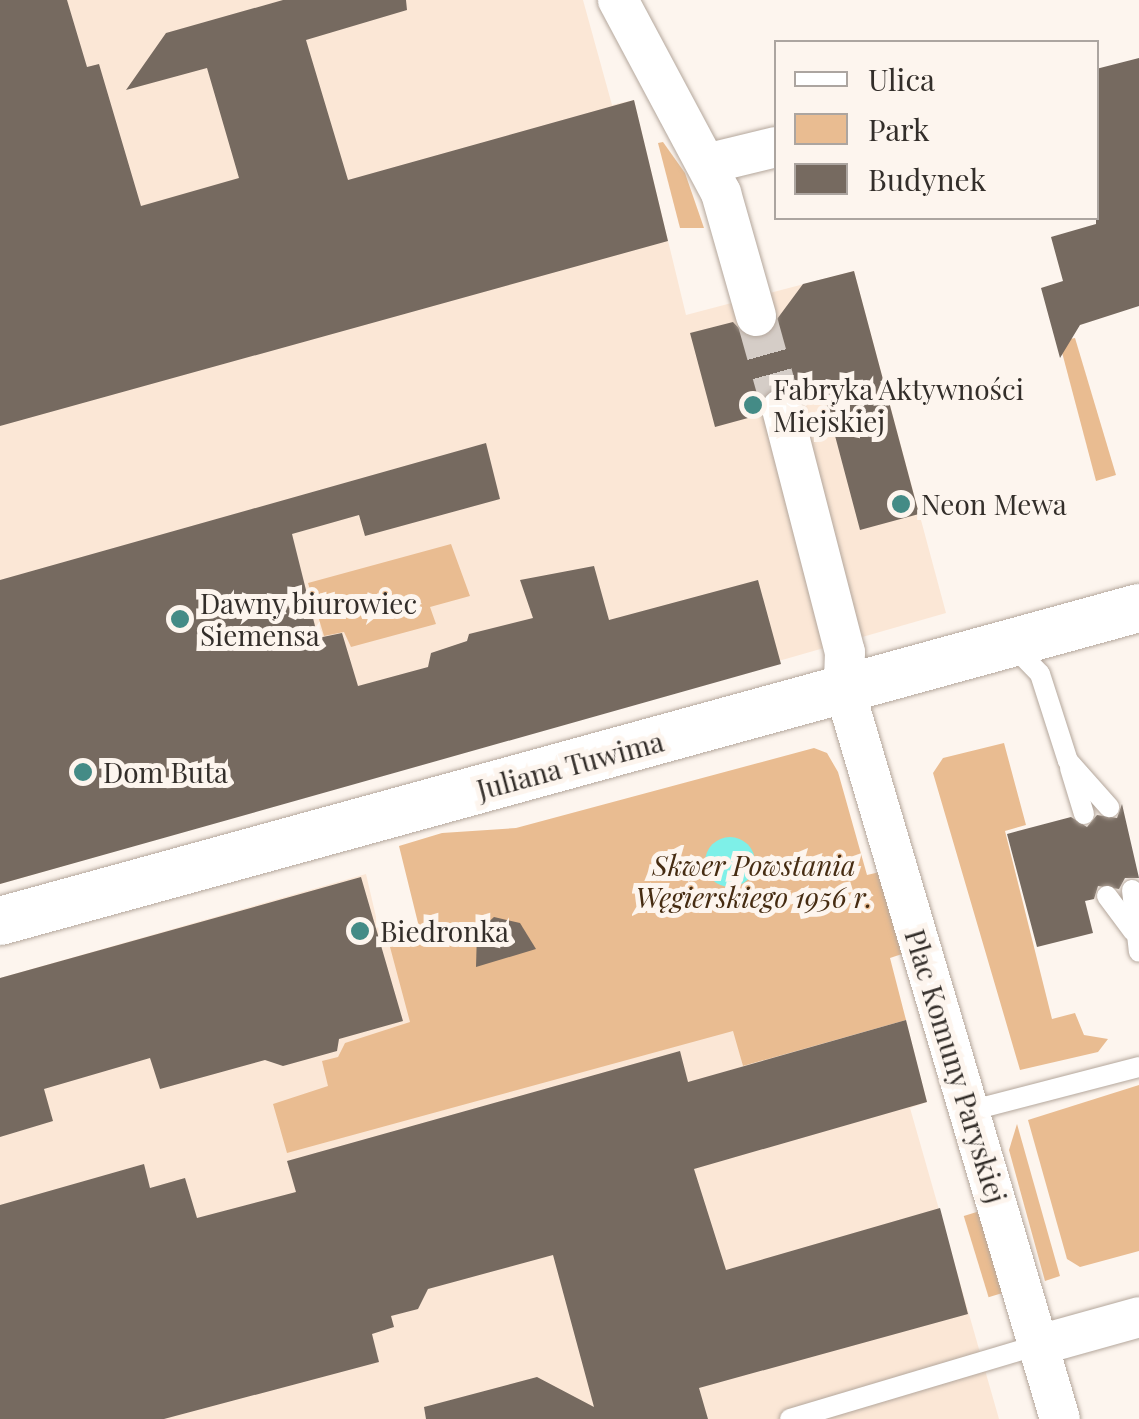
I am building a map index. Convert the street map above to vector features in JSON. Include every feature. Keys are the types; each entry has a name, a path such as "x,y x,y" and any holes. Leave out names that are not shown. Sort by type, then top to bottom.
{"street":[{"path":"618,0 727,208 756,316"},
{"path":"706,164 774,147"},
{"name":"Plac Komuny Paryskiej","path":"782,409 845,652 844,688 1060,1419"},
{"name":"Juliana Tuwima","path":"0,921 1139,608"},
{"path":"1039,1344 1139,1317"}],"lane":[{"path":"1010,644 1040,674 1084,814"},
{"path":"1068,761 1110,807"},
{"path":"1132,890 1136,942"},
{"path":"1108,896 1136,942"},
{"path":"970,1112 1139,1067"},
{"path":"790,1419 1039,1344"}],"shaded area":[{"path":"0,0 583,0 612,105 634,100 686,315 854,271 946,613 0,884"},
{"path":"366,874 380,934 418,923 734,1031 743,1066 906,1020 927,1102 910,1108 999,1419 0,1419 0,978"}],"green space":[{"path":"663,142 685,173 704,228 680,228 658,143"},
{"path":"1075,338 1116,475 1096,481 1059,341"},
{"path":"451,544 470,596 430,607 436,624 351,647 344,632 324,636 308,583"},
{"path":"1004,743 1026,825 1005,831 1052,1019 1075,1013 1084,1035 1108,1039 1098,1052 1020,1070 933,773 943,758"},
{"name":"Skwer Powstania Węgierskiego 1956 r.","path":"814,748 827,753 838,772 867,875 884,871 908,952 890,958 906,1020 743,1066 733,1031 287,1153 273,1104 328,1086 322,1061 338,1057 345,1043 410,1022 386,932 418,923 399,846 442,833 516,828"},
{"path":"1139,1085 1139,1251 1080,1267 1067,1259 1028,1120"},
{"path":"1017,1124 1060,1276 1045,1281 1009,1150"},
{"path":"980,1211 1005,1292 989,1297 964,1216"}],"water":[{"path":"730,837 748,844 755,862 748,880 730,887 712,880 705,862 712,844"}],"building":[{"path":"0,0 67,0 87,67 99,64 141,206 239,178 207,68 126,90 166,33 283,0 406,0 407,10 306,40 348,180 634,100 668,241 0,426"},
{"path":"1139,58 1139,306 1080,325 1060,358 1041,288 1063,281 1051,237 1099,220 1099,68"},
{"name":"Fabryka Aktywności Miejskiej","path":"854,271 919,514 860,530 825,398 805,403 789,386 775,386 760,402 759,415 715,427 690,333 733,322 749,339 763,338 803,284"},
{"path":"486,443 500,499 365,536 359,515 292,534 318,638 342,633 358,686 428,667 431,653 467,641 469,634 533,618 520,580 594,566 609,620 758,580 781,664 0,884 0,580"},
{"path":"1122,804 1139,878 1125,878 1119,889 1098,886 1094,899 1085,901 1093,933 1037,947 1007,834 1071,817 1087,827 1097,815 1117,818"},
{"path":"361,877 403,1021 339,1039 337,1051 283,1066 265,1060 160,1089 150,1058 44,1089 53,1121 0,1137 0,978"},
{"path":"494,917 520,923 536,949 476,967 477,932"},
{"path":"906,1020 927,1102 694,1169 726,1270 940,1208 968,1314 699,1388 708,1419 426,1419 424,1407 537,1377 594,1407 553,1255 428,1289 418,1309 391,1316 394,1327 372,1334 379,1362 164,1419 0,1419 0,1205 144,1164 150,1188 185,1178 197,1218 296,1192 287,1161 680,1051 688,1082"}],"tunnel":[{"path":"756,316 782,409"}],"place":[{"name":"Fabryka Aktywności Miejskiej","path":"753,405"},
{"name":"Neon Mewa","path":"901,504"},
{"name":"Dawny biurowiec Siemensa","path":"180,619"},
{"name":"Dom Buta","path":"83,772"},
{"name":"Biedronka","path":"360,931"}]}
